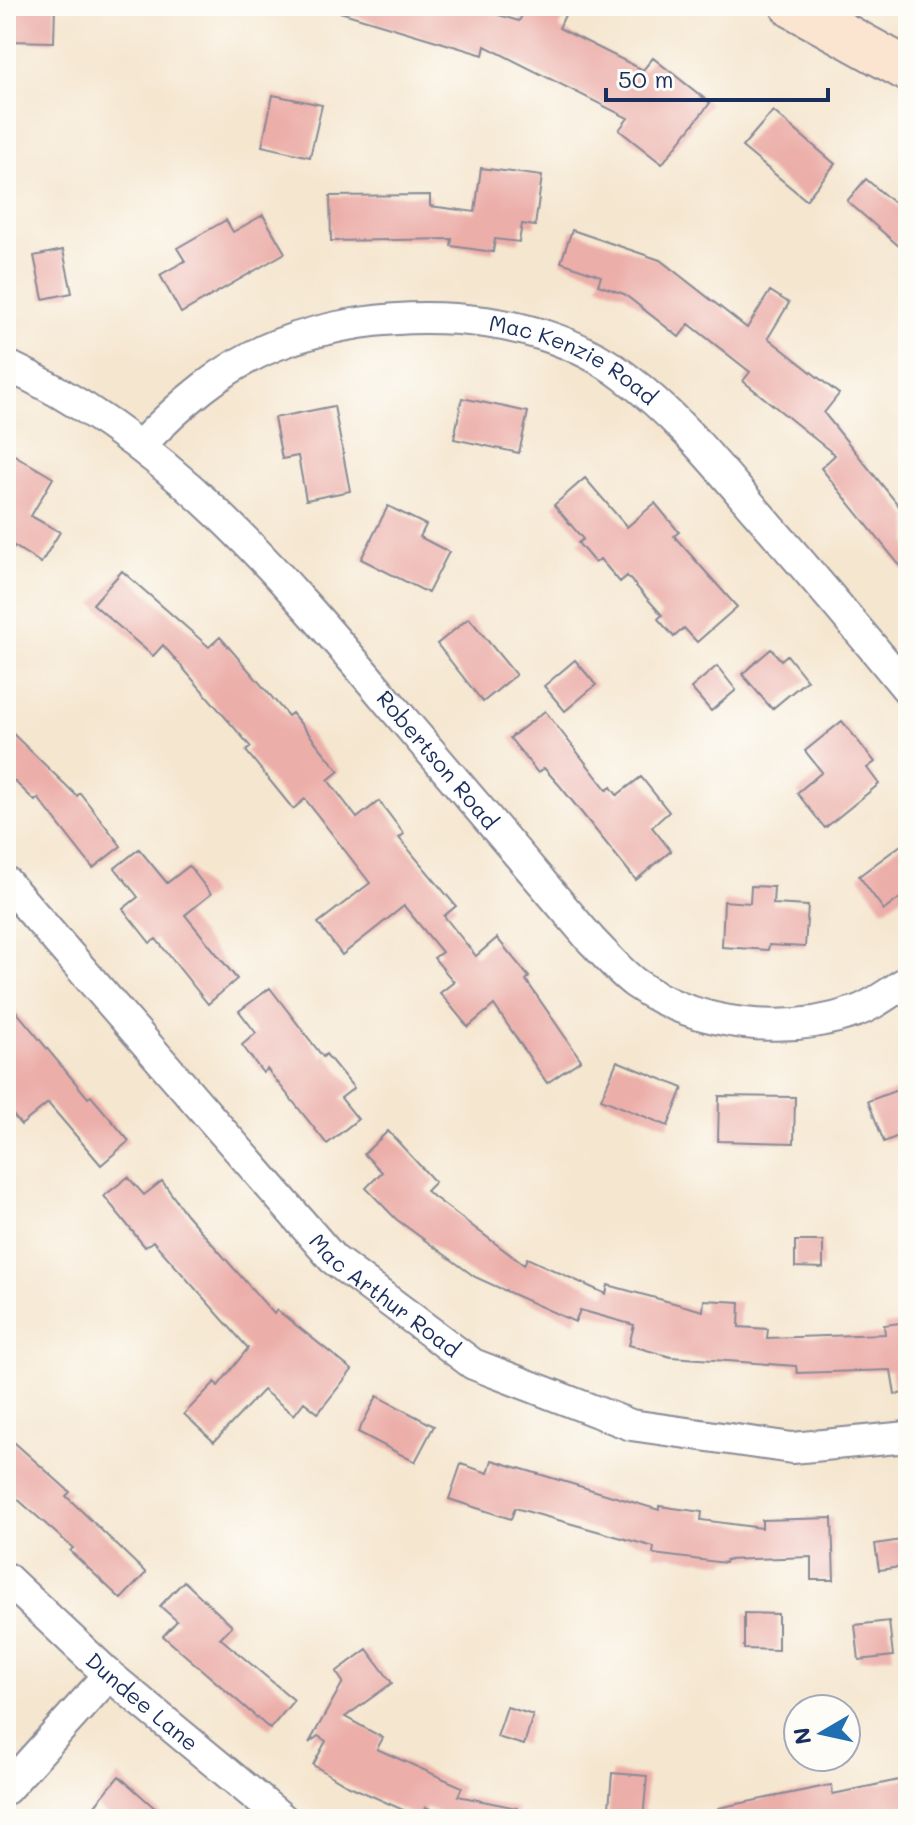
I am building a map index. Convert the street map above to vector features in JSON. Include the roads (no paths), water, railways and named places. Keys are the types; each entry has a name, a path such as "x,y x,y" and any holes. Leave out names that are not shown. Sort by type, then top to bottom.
{"main road":[{"path":"792,6 908,70"}],"street":[{"name":"Mac Kenzie Road","path":"140,446 172,413 215,378 274,346 358,323 422,316 496,324 573,347 621,374 673,415 908,690"},
{"name":"Robertson Road","path":"6,365 75,402 140,446 217,510 292,591 591,940 635,982 680,1009 727,1020 776,1024 814,1022 856,1012 908,981"},
{"name":"Mac Arthur Road","path":"6,882 333,1259 473,1364 631,1425 792,1448 908,1437"},
{"name":"Dundee Lane","path":"6,1578 109,1675 283,1819"},
{"path":"6,1789 109,1675"}]}
